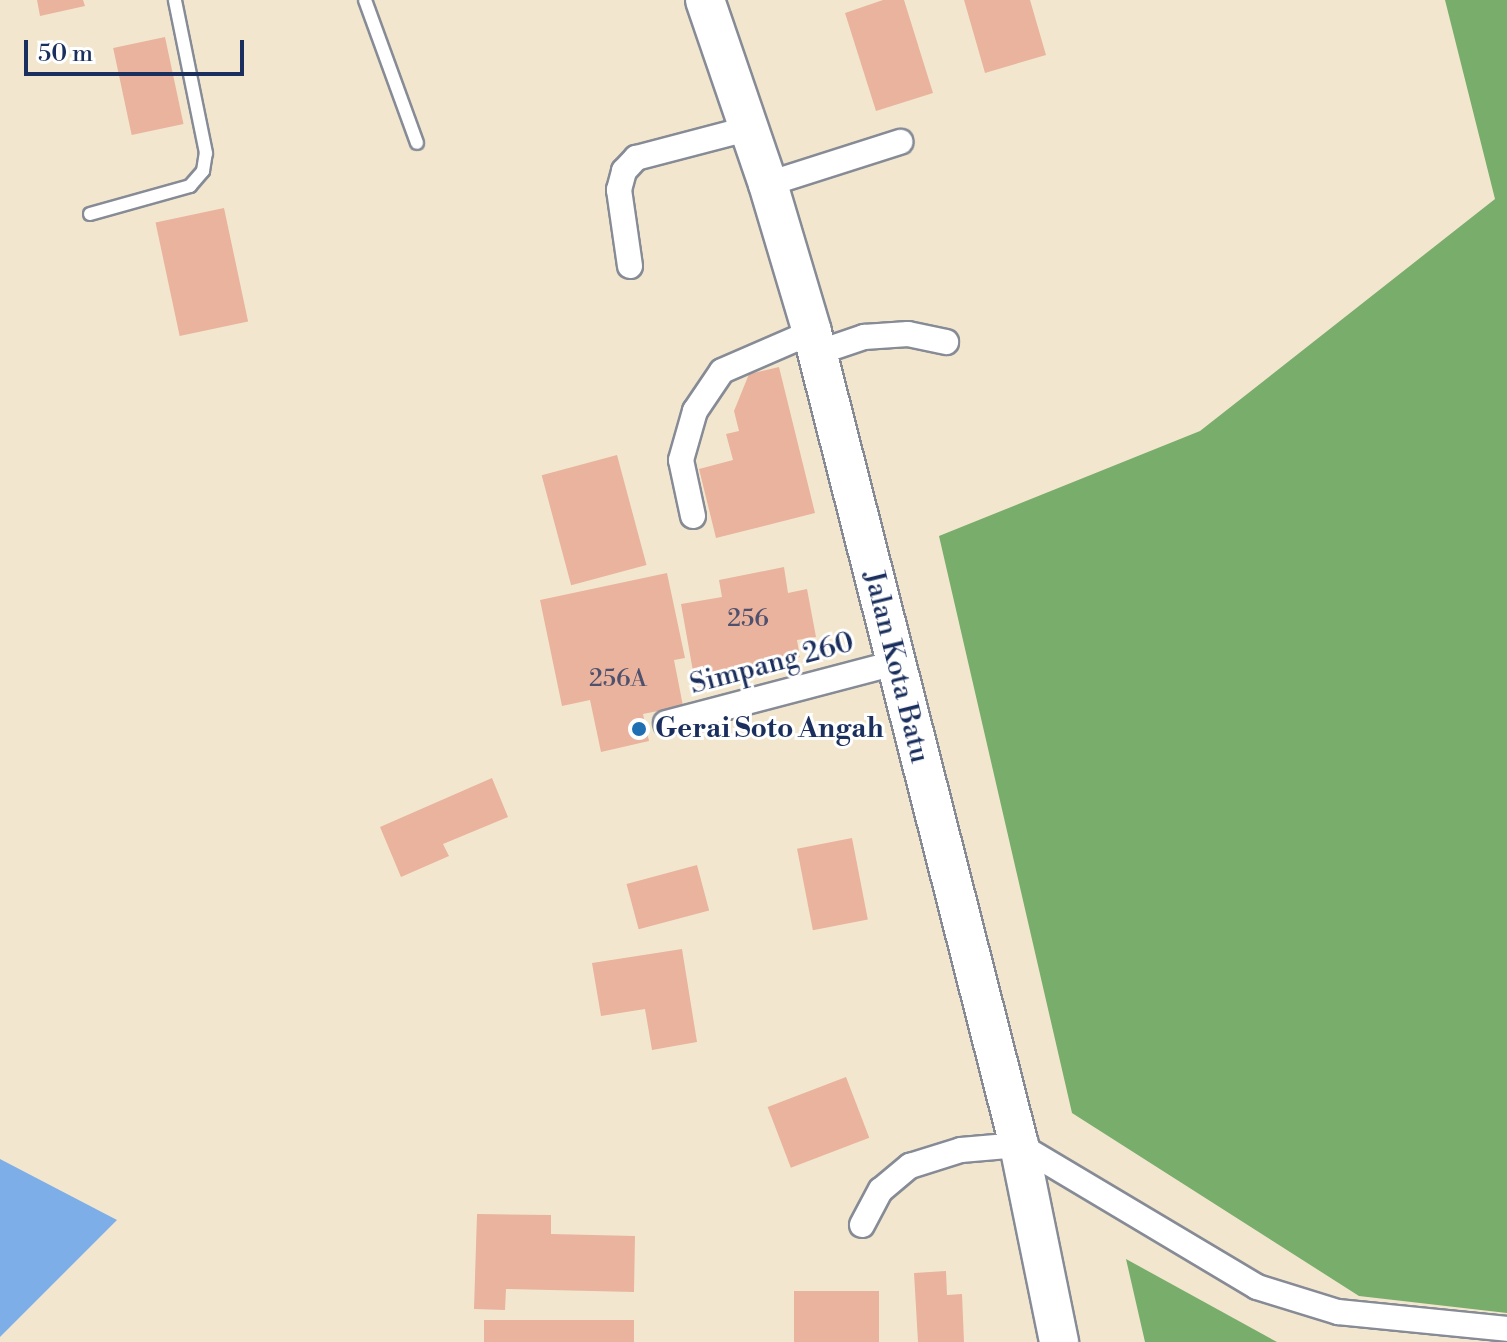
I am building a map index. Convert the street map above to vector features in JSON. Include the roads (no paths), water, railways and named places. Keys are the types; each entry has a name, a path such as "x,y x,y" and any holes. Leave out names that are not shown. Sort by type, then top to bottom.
{"main road":[{"name":"Jalan Kota Batu","path":"705,0 768,184 815,343 1019,1145 1059,1342"}],"street":[{"path":"630,266 619,190 624,171 636,158 750,128"},
{"path":"768,184 900,142"},
{"path":"693,516 681,460 695,411 722,371 755,354 815,343 908,334 946,342"},
{"name":"Simpang 260","path":"666,723 895,663"},
{"path":"862,1225 881,1190 910,1166 961,1150 1019,1145 1257,1287 1338,1312 1507,1329"}],"lane":[{"path":"90,214 190,186 203,171 206,153 175,0"},
{"path":"365,0 417,143"}],"water":[{"path":"0,1159 117,1220 0,1337"}],"place":[{"name":"Gerai Soto Angah","path":"639,729"}]}
